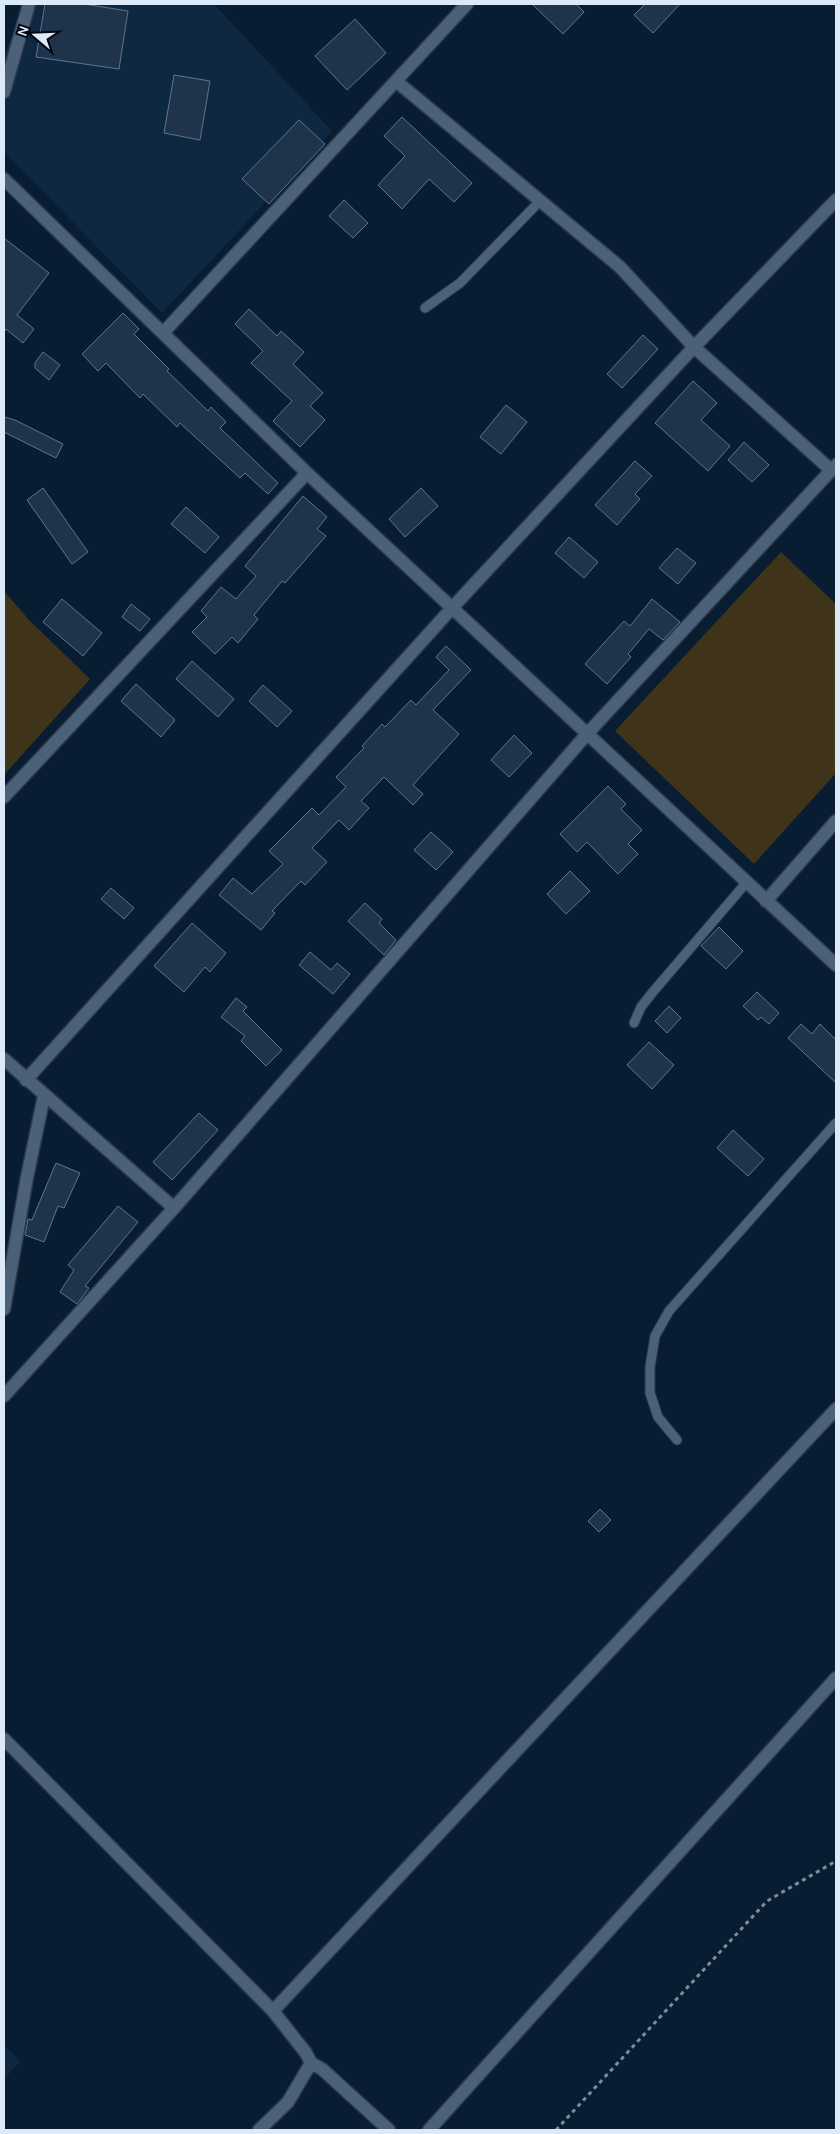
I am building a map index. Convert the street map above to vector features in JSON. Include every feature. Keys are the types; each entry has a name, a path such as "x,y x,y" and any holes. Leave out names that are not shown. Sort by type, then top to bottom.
{"street":[{"path":"4,92 29,4"},
{"path":"163,333 467,4"},
{"path":"4,1396 174,1208 588,734 834,468 694,347 620,267 396,81"},
{"path":"4,179 307,474 836,965"},
{"path":"26,1080 452,608 694,347 836,200"},
{"path":"4,797 307,474"},
{"path":"766,901 836,821"},
{"path":"4,1059 174,1208"},
{"path":"4,1309 27,1177 44,1096"},
{"path":"273,2011 836,1409"},
{"path":"429,2130 836,1678"},
{"path":"4,1740 273,2011 306,2053 311,2063 322,2069 389,2130"},
{"path":"259,2130 288,2102 311,2063"}],"lane":[{"path":"425,308 460,284 540,201"},
{"path":"634,1023 641,1007 652,993 746,883"},
{"path":"677,1440 658,1417 650,1393 650,1367 655,1336 669,1311 836,1123"}],"path":[{"path":"556,2130 767,1902 836,1861"}],"shaded area":[{"path":"23,4 214,4 332,131 162,313 4,152 4,57"},
{"path":"781,552 836,604 836,773 754,864 615,731"},
{"path":"4,591 30,621 90,679 4,775"},
{"path":"4,2044 20,2062 4,2079"}],"building":[{"path":"45,4 84,4 128,11 119,69 36,57"},
{"path":"532,4 576,4 584,12 563,34"},
{"path":"645,4 680,4 653,33 634,15"},
{"path":"355,19 386,53 347,90 315,56"},
{"path":"174,75 210,81 200,140 164,133"},
{"path":"402,117 472,183 454,202 429,179 402,209 378,185 405,156 384,136"},
{"path":"299,120 325,144 269,204 242,179"},
{"path":"344,200 368,223 353,238 329,216"},
{"path":"4,238 49,273 17,315 34,329 23,343 6,329 4,332"},
{"path":"249,309 277,336 281,331 304,352 293,364 323,393 310,406 325,420 300,447 273,421 292,401 251,363 263,351 235,324"},
{"path":"123,313 139,329 134,334 169,369 167,371 208,411 211,407 226,422 220,428 278,483 268,494 245,473 240,478 180,423 177,427 143,394 140,398 106,363 98,371 82,354"},
{"path":"643,335 658,349 622,388 607,374"},
{"path":"43,352 60,365 49,380 35,368 35,363"},
{"path":"693,381 717,403 701,420 730,446 708,471 655,423"},
{"path":"506,405 527,422 501,454 480,437"},
{"path":"4,417 15,420 63,444 56,458 4,432"},
{"path":"744,442 769,465 752,482 728,460"},
{"path":"635,461 652,476 635,494 640,499 617,525 595,505"},
{"path":"43,488 88,552 72,564 27,500"},
{"path":"421,488 438,506 405,537 389,519"},
{"path":"303,496 327,517 317,529 326,536 285,583 282,581 254,615 258,619 238,643 232,637 215,654 192,632 207,617 201,611 221,587 236,599 256,576 245,566"},
{"path":"186,507 219,537 205,553 171,524"},
{"path":"569,537 598,562 584,578 555,553"},
{"path":"677,548 696,563 678,584 659,568"},
{"path":"62,599 102,633 83,656 43,622"},
{"path":"652,599 680,622 663,640 649,629 628,654 631,657 607,684 585,664 624,621 630,626"},
{"path":"131,604 150,619 140,631 122,617"},
{"path":"446,646 471,670 433,710 459,734 413,785 423,794 413,805 384,777 361,801 369,808 349,830 339,820 312,848 327,862 305,885 301,881 272,911 275,913 261,930 219,895 233,878 252,894 283,864 269,851 312,808 319,815 346,787 336,777 364,748 362,746 382,724 385,727 411,700 416,705 449,670 436,657"},
{"path":"192,661 234,699 218,717 176,679"},
{"path":"136,684 175,720 161,737 121,701"},
{"path":"263,685 292,711 277,727 249,701"},
{"path":"514,735 532,753 509,777 491,760"},
{"path":"608,786 626,804 621,809 642,830 628,844 638,854 618,874 587,842 577,852 560,834"},
{"path":"431,832 453,852 436,870 414,850"},
{"path":"570,871 590,891 566,914 547,894"},
{"path":"111,888 134,908 124,919 101,899"},
{"path":"365,903 382,919 379,923 396,940 384,955 348,921"},
{"path":"192,923 226,953 210,972 205,967 184,992 154,966"},
{"path":"719,927 743,951 726,969 701,946"},
{"path":"310,952 331,970 337,963 350,974 333,994 299,965"},
{"path":"757,992 779,1013 769,1024 761,1017 758,1020 743,1006"},
{"path":"236,998 247,1007 243,1011 282,1050 266,1066 241,1041 245,1036 221,1017"},
{"path":"669,1006 681,1018 667,1033 655,1021"},
{"path":"801,1024 812,1034 820,1024 836,1040 836,1083 788,1038"},
{"path":"649,1042 674,1065 652,1089 627,1065"},
{"path":"199,1113 218,1130 172,1180 153,1162"},
{"path":"733,1130 764,1159 748,1176 717,1148"},
{"path":"56,1163 80,1173 64,1208 58,1206 44,1242 25,1235 28,1219 32,1220"},
{"path":"118,1206 138,1222 85,1286 89,1288 77,1304 60,1292 74,1270 68,1265"},
{"path":"600,1509 611,1520 599,1532 588,1521"}]}
